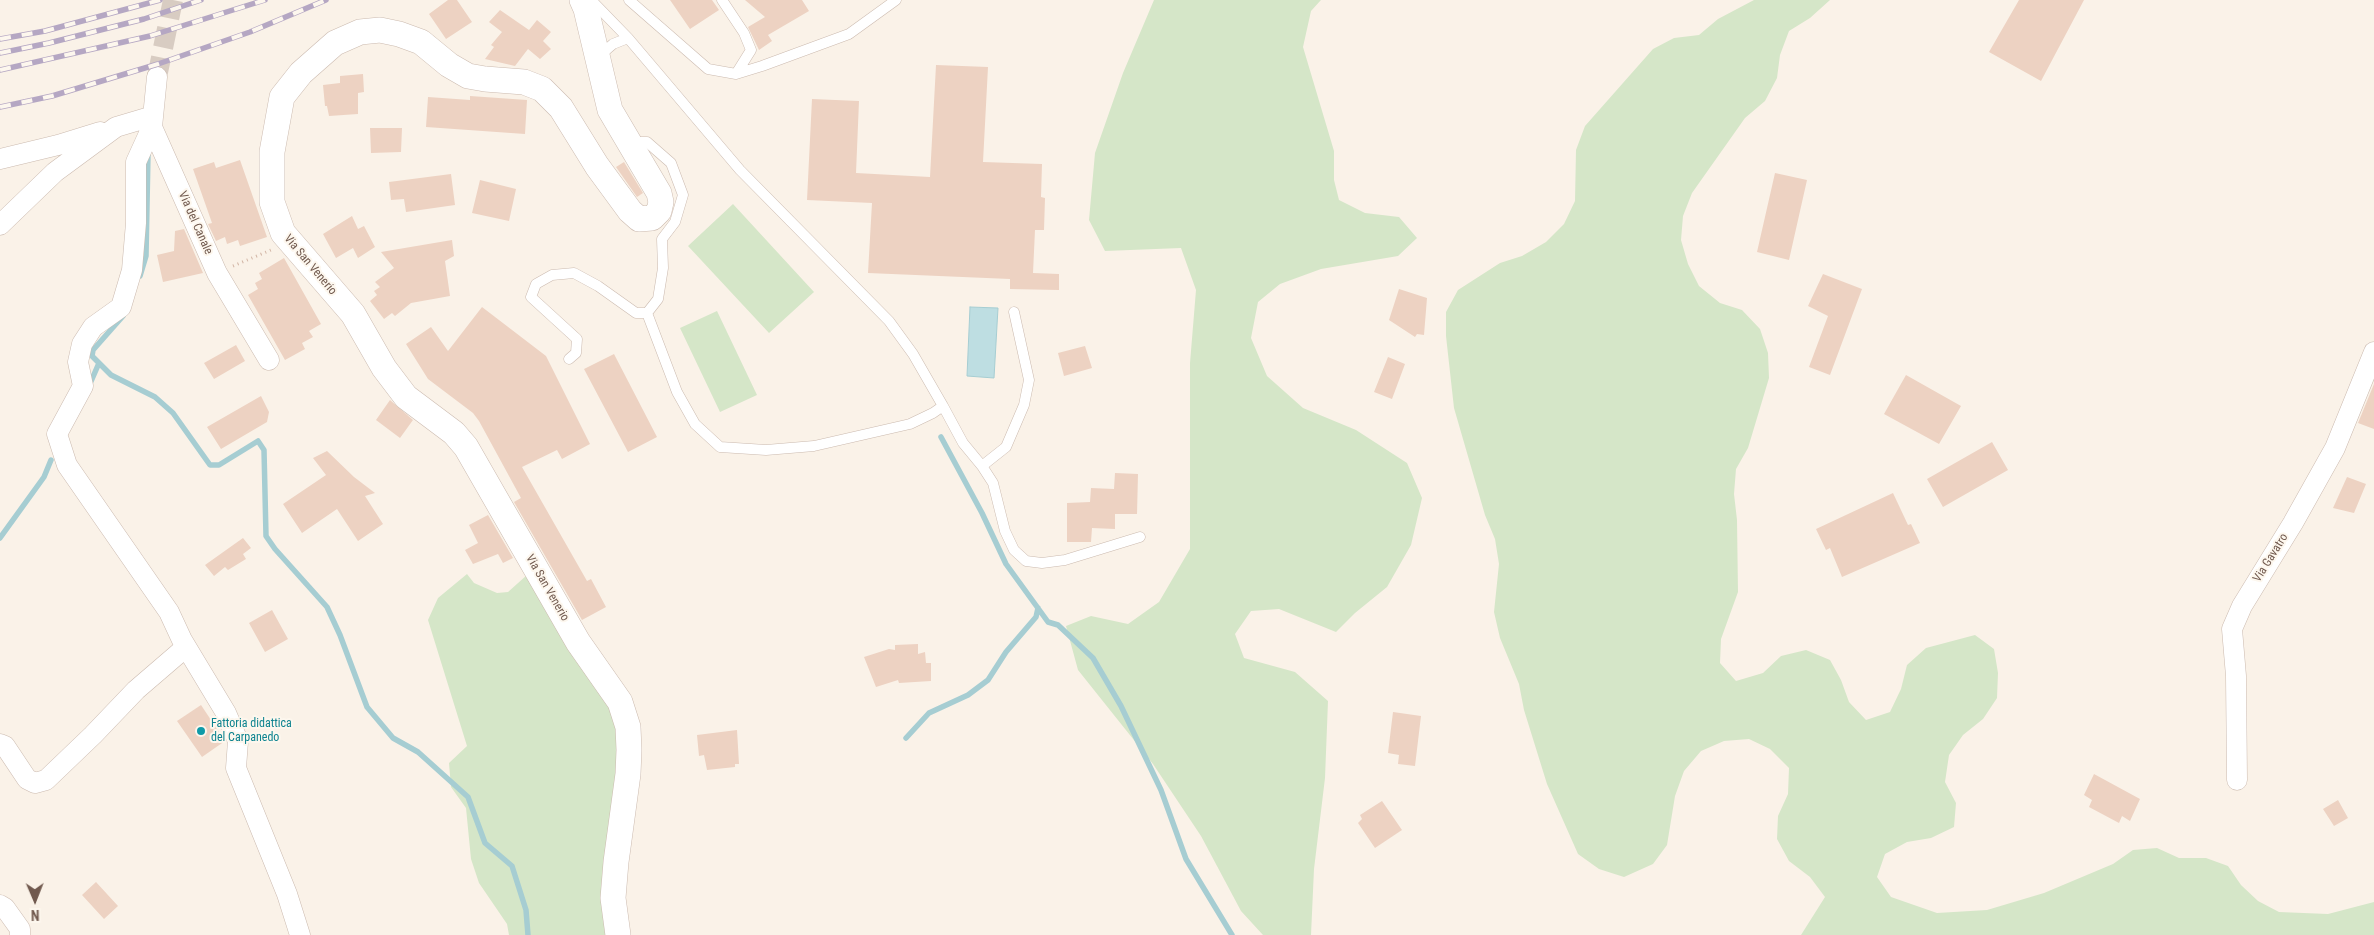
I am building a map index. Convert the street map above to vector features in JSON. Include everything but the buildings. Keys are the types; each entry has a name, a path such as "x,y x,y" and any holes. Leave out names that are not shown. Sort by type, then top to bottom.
{"street":[{"name":"Via San Venerio","path":"590,3 598,57 610,110 658,192 661,202 659,211 652,218 639,219 630,211 597,166 561,108 542,90 524,82 468,76 449,65 421,42 380,30 360,32 335,44 312,62 282,97 272,152 272,202 282,233 353,314 384,368 406,396 454,433 466,447 578,642 620,702 628,726 629,750 628,774 613,898 618,935"},
{"name":"Via del Canale","path":"157,77 152,121 217,273 269,360"},
{"path":"0,159 58,145 116,127 152,121"},
{"path":"152,121 136,162 136,223 132,270 121,307 93,327 82,344 78,362 83,386 56,434 67,465 169,612 186,646 226,713 238,741 236,768 287,894 300,935"},
{"path":"0,225 55,172 116,127"},
{"name":"Via Gavatro","path":"2236,780 2236,676 2232,629 2242,606 2293,523 2335,448 2374,352"},
{"path":"0,744 6,746 27,780 35,783 46,780 94,735 136,690 186,646"},
{"path":"0,905 5,908 20,929 20,935"}],"lane":[{"path":"629,0 708,69 736,74 849,34 896,0"},
{"path":"722,0 744,33 751,50 736,74"},
{"path":"590,3 628,38 740,170 888,320 914,354 963,443 993,483 1003,515 1005,532 1014,550 1026,561 1042,563 1065,560 1140,538"},
{"path":"598,57 613,44 628,38"},
{"path":"569,359 576,353 577,339 531,297 536,284 552,275 574,273 598,286 636,313 647,313 658,300 663,268 662,239 675,222 683,195 671,163 647,142 628,142"},
{"path":"982,466 1006,447 1024,405 1029,380 1014,312"},
{"path":"647,313 678,392 695,424 720,448 766,450 814,446 910,424 934,413 942,406"}],"path":[{"path":"217,273 290,242"}],"green space":[{"path":"1154,0 1321,0 1311,11 1303,47 1334,151 1334,180 1339,200 1365,213 1399,217 1417,238 1398,256 1321,269 1280,284 1258,302 1251,338 1267,376 1303,408 1356,430 1407,463 1422,498 1411,545 1387,587 1355,613 1336,632 1279,609 1251,611 1235,634 1244,658 1295,672 1328,701 1325,778 1314,869 1311,935 1263,935 1241,911 1201,836 1153,764 1078,670 1066,626 1091,616 1128,624 1159,602 1190,549 1190,363 1196,290 1181,248 1105,251 1089,220 1095,153 1123,73"},
{"path":"1754,0 1830,0 1810,18 1789,31 1780,55 1777,78 1765,101 1745,118 1692,193 1683,216 1681,240 1688,264 1699,286 1720,303 1742,310 1760,329 1768,353 1769,378 1748,448 1736,469 1734,494 1737,520 1738,592 1721,639 1720,663 1736,681 1763,673 1781,656 1806,650 1830,660 1841,680 1849,702 1866,720 1890,712 1901,689 1907,665 1926,648 1975,635 1994,649 1998,673 1997,698 1983,719 1963,735 1949,755 1945,782 1956,803 1954,827 1931,838 1907,842 1885,854 1877,877 1891,897 1937,913 1987,910 2044,893 2113,864 2133,850 2157,848 2179,858 2206,858 2228,866 2241,885 2258,901 2279,912 2328,914 2374,902 2374,935 1801,935 1825,897 1810,877 1789,861 1777,839 1778,816 1788,794 1789,768 1770,749 1749,739 1724,741 1701,751 1684,771 1675,796 1667,845 1653,864 1624,877 1599,869 1578,854 1547,784 1524,710 1519,684 1500,638 1494,612 1499,564 1495,539 1485,515 1454,408 1446,336 1446,312 1458,290 1500,263 1522,256 1546,242 1564,224 1575,201 1576,150 1585,126 1653,49 1674,38 1699,35 1718,19"},
{"path":"733,204 814,292 769,333 688,246"},
{"path":"717,311 757,395 720,412 680,328"},
{"path":"467,574 474,583 497,593 508,592 527,575 611,707 618,728 608,935 509,935 507,924 479,883 471,859 466,808 451,787 449,763 467,746 428,620 438,598"}],"water":[{"path":"970,307 998,308 994,378 967,376"}],"waterway":[{"path":"140,276 146,256 148,154"},
{"path":"123,316 93,350 92,356 111,375 155,397 173,413 210,465 219,465 258,441 264,450 266,536 275,549 327,607 340,635 367,707 393,738 418,752 468,797 485,843 512,866 526,910 528,935"},
{"path":"89,386 99,363"},
{"path":"941,437 982,513 1006,564 1048,622 1058,625 1093,658 1121,706 1161,790 1186,859 1232,935"},
{"path":"0,538 44,477 51,460"},
{"path":"906,738 929,713 968,695 988,680 1006,652 1036,617 1038,608"}],"tunnel":[{"path":"157,77 173,0"}],"railway":[{"path":"0,39 45,31 160,0"},
{"path":"0,53 49,43 144,19 201,0"},
{"path":"0,70 150,36 265,0"},
{"path":"0,107 52,96 158,64 250,32 326,0"}],"place":[{"name":"Fattoria didattica del Carpanedo","path":"201,731"}]}
